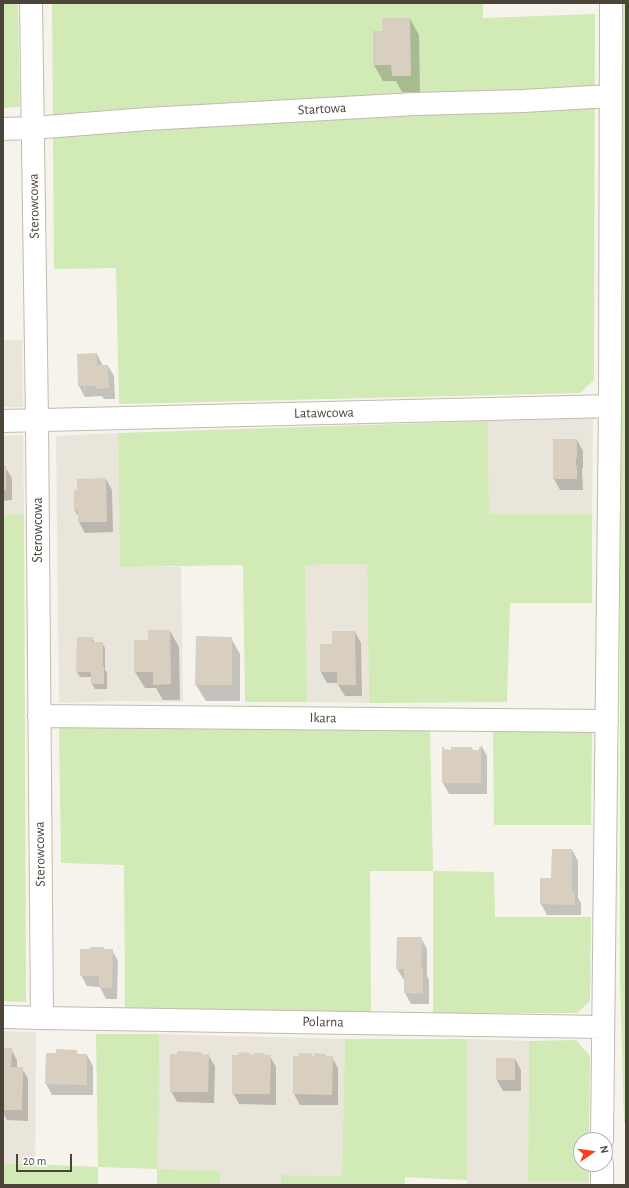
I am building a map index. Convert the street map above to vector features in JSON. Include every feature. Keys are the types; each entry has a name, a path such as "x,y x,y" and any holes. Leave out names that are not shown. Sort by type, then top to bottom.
{"street":[{"name":"Sterowcowa","path":"31,3 37,420 42,1018"},
{"path":"602,1132 610,406 611,3"},
{"name":"Startowa","path":"3,129 408,104 523,101 610,96"},
{"name":"Latawcowa","path":"3,421 610,406"},
{"name":"Ikara","path":"39,716 607,721"},
{"path":"3,1017 42,1018"},
{"name":"Polarna","path":"42,1018 603,1027"},
{"path":"602,1172 602,1185"}],"shaded area":[{"path":"3,340 22,340 23,407 3,407"},
{"path":"593,418 592,514 489,514 488,421"},
{"path":"118,433 120,567 181,567 183,702 122,701 59,703 56,436"},
{"path":"23,435 24,514 3,515 3,436"},
{"path":"367,564 369,703 307,702 305,565"},
{"path":"3,1031 36,1032 35,1164 3,1163"},
{"path":"159,1034 345,1039 342,1176 281,1175 281,1185 220,1185 220,1171 157,1169"},
{"path":"467,1039 529,1041 528,1181 589,1182 589,1185 467,1185"}],"green space":[{"path":"3,3 18,3 20,107 3,108"},
{"path":"52,3 483,3 483,18 595,14 594,380 580,393 119,404 116,268 54,269"},
{"path":"620,3 626,3 626,1122 624,1122 620,979"},
{"path":"488,421 489,514 592,514 592,603 510,603 507,702 369,703 367,564 305,565 307,702 245,702 243,565 120,567 118,433"},
{"path":"24,514 26,1002 3,1001 3,515"},
{"path":"59,727 430,730 433,871 370,871 371,1012 125,1008 124,865 61,863"},
{"path":"493,731 592,731 591,825 494,825"},
{"path":"433,871 494,872 495,917 591,917 590,1001 577,1013 433,1013"},
{"path":"96,1034 159,1034 158,1169 220,1171 220,1185 157,1185 157,1169 98,1167"},
{"path":"345,1039 467,1039 467,1180 405,1177 405,1185 281,1185 281,1175 342,1176"},
{"path":"576,1040 590,1056 589,1132 573,1132 573,1172 589,1172 589,1182 528,1181 529,1041"},
{"path":"3,1163 98,1167 98,1185 3,1185"}],"building":[{"path":"382,18 410,18 411,76 392,76 391,65 373,65 373,31 382,31"},
{"path":"97,353 97,365 108,365 109,388 96,389 96,386 85,386 86,389 84,389 84,386 78,386 77,354"},
{"path":"553,439 577,439 577,479 553,479"},
{"path":"3,466 6,466 6,490 3,490"},
{"path":"106,478 107,522 78,522 78,511 74,511 74,490 77,490 77,479"},
{"path":"148,630 170,630 171,684 153,685 153,672 134,672 134,640 148,640"},
{"path":"332,631 355,631 356,685 337,685 337,672 320,672 320,644 332,644"},
{"path":"196,636 232,637 232,685 195,685"},
{"path":"77,637 93,637 92,642 103,642 104,684 91,684 91,672 76,672"},
{"path":"442,747 444,747 444,749 451,750 451,747 472,747 472,750 479,750 479,747 481,748 481,783 442,783"},
{"path":"552,849 572,849 572,891 575,891 575,905 540,904 540,878 551,878"},
{"path":"397,937 422,937 421,968 423,968 423,994 404,993 404,969 396,969"},
{"path":"90,947 104,947 104,949 113,949 112,988 99,988 99,976 80,976 80,949 90,949"},
{"path":"3,1048 12,1048 11,1067 23,1067 22,1110 3,1110"},
{"path":"56,1049 77,1050 77,1054 87,1054 87,1085 45,1084 46,1053 56,1053"},
{"path":"177,1051 202,1052 202,1055 209,1054 208,1092 170,1092 170,1054 177,1054"},
{"path":"239,1052 250,1053 250,1055 253,1055 253,1053 264,1053 264,1055 271,1055 270,1094 232,1094 232,1055 238,1055"},
{"path":"299,1053 311,1053 311,1056 314,1056 314,1053 333,1056 332,1095 293,1094 293,1056 299,1056"},
{"path":"496,1058 515,1058 515,1080 496,1080"}]}
